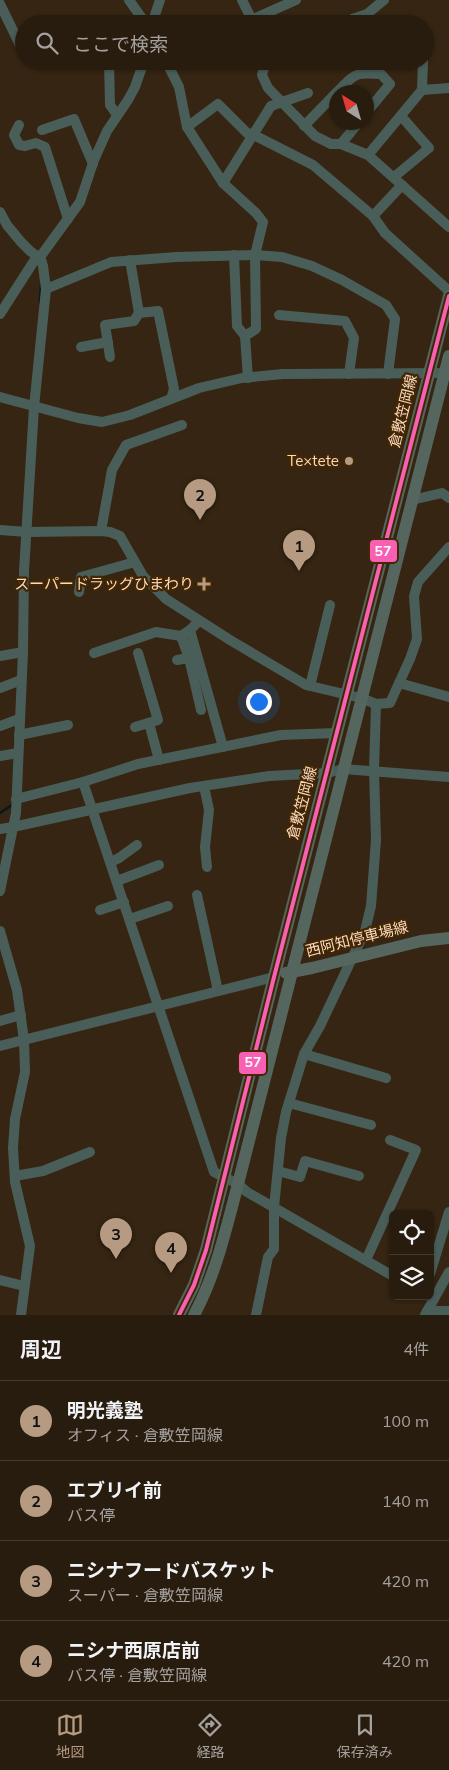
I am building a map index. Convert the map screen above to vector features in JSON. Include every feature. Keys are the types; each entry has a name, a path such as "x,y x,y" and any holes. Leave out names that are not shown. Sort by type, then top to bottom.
{"main road":[{"name":"倉敷笠岡線","path":"179,1315 194,1285 206,1250 449,296"},
{"name":"倉敷笠岡線","path":"194,1315 206,1292 214,1269 238,1184 412,500 447,373 449,356"},
{"name":"西阿知停車場線","path":"274,977 292,971 312,968 421,941 449,938"}],"street":[{"path":"129,0 140,15"},
{"path":"155,15 160,0"},
{"path":"242,0 250,15"},
{"path":"267,15 296,0"},
{"path":"364,15 384,0"},
{"path":"0,4 15,35"},
{"path":"109,70 110,105 115,113"},
{"path":"0,314 34,261 80,202 92,160 115,113 128,100 141,70"},
{"path":"170,70 179,87 187,127 223,183 256,213 263,222 255,255 256,329 244,336"},
{"path":"263,70 262,75 268,88 315,136 331,144 341,144 368,155 449,227"},
{"path":"368,155 422,90 423,70"},
{"path":"345,85 354,75 362,72 381,74 390,84 374,103"},
{"path":"422,90 449,88"},
{"path":"223,183 271,106 308,93"},
{"path":"304,126 329,101"},
{"path":"187,127 218,104 247,133 313,165 373,216 385,233 449,291"},
{"path":"394,177 430,148 401,116"},
{"path":"42,130 74,119 92,160"},
{"path":"19,126 14,135 19,145 25,146 36,143 45,147 67,217"},
{"path":"341,144 352,130"},
{"path":"373,216 402,185"},
{"path":"0,212 7,225 21,242 30,252 39,257 43,266 46,289 32,406 24,532 16,799 13,827 0,892"},
{"path":"234,255 237,326 244,336 248,378"},
{"path":"46,289 110,262 234,255 282,257 312,266 342,280 386,305 395,319 388,374"},
{"path":"110,357 105,325 134,322 139,313 130,260"},
{"path":"139,313 158,311 174,389 170,399"},
{"path":"279,315 345,321 354,338 349,374"},
{"path":"81,347 108,342"},
{"path":"0,398 78,418 102,422 130,415 199,388 248,378 283,374 429,375 447,373"},
{"path":"101,531 112,470 126,445 182,425"},
{"path":"412,500 442,493 449,498"},
{"path":"0,530 24,532 101,531 120,536 143,576 166,599 199,621 310,686 361,698 376,704 390,703 417,639 414,596 418,582 444,558 449,547"},
{"path":"79,592 81,577 135,562"},
{"path":"310,686 330,605"},
{"path":"94,653 156,632 181,636 199,621"},
{"path":"190,630 223,747"},
{"path":"181,636 189,658 201,710"},
{"path":"0,656 20,652"},
{"path":"135,727 158,720 138,653"},
{"path":"177,660 189,658"},
{"path":"0,688 21,680"},
{"path":"399,683 449,697"},
{"path":"256,1315 268,1257 274,1249 274,1207 281,1138 289,1103 304,1054 320,1026 365,931 371,906 376,840 374,770 376,704"},
{"path":"0,726 19,719"},
{"path":"149,723 159,760"},
{"path":"19,734 68,725"},
{"path":"16,799 83,782 138,764 281,735 314,732 337,733"},
{"path":"0,756 16,753"},
{"path":"0,829 204,786 269,776 327,773 343,769 449,777"},
{"path":"83,782 214,1172 238,1184 246,1192 389,1274"},
{"path":"204,786 209,810 206,847 207,868"},
{"path":"111,862 137,845"},
{"path":"117,881 159,865"},
{"path":"197,895 218,991"},
{"path":"100,910 124,902"},
{"path":"130,919 168,906"},
{"path":"0,931 17,990 24,1040 25,1072 15,1119 13,1148 15,1176 30,1246 21,1315"},
{"path":"0,1046 274,977"},
{"path":"0,1021 21,1016"},
{"path":"304,1054 386,1078"},
{"path":"289,1103 371,1125"},
{"path":"366,1260 416,1150 390,1140"},
{"path":"15,1176 43,1171 90,1152"},
{"path":"278,1171 300,1178 305,1161 358,1176"},
{"path":"434,1261 449,1212"},
{"path":"434,1292 449,1272"},
{"path":"0,1280 24,1286"},
{"path":"429,1300 426,1313 449,1311"}],"waterway":[{"path":"40,303 41,284"},
{"path":"0,813 12,805"}],"transit line":[{"name":"57","path":"179,1315 194,1285 206,1250 449,296"}],"place":[{"name":"Te×tete","path":"349,461"},
{"name":"エブリイ前","path":"200,520"},
{"name":"明光義塾","path":"299,571"},
{"name":"スーパードラッグひまわり","path":"204,584"},
{"name":"ニシナフードバスケット","path":"116,1259"},
{"name":"ニシナ西原店前","path":"171,1273"}]}
